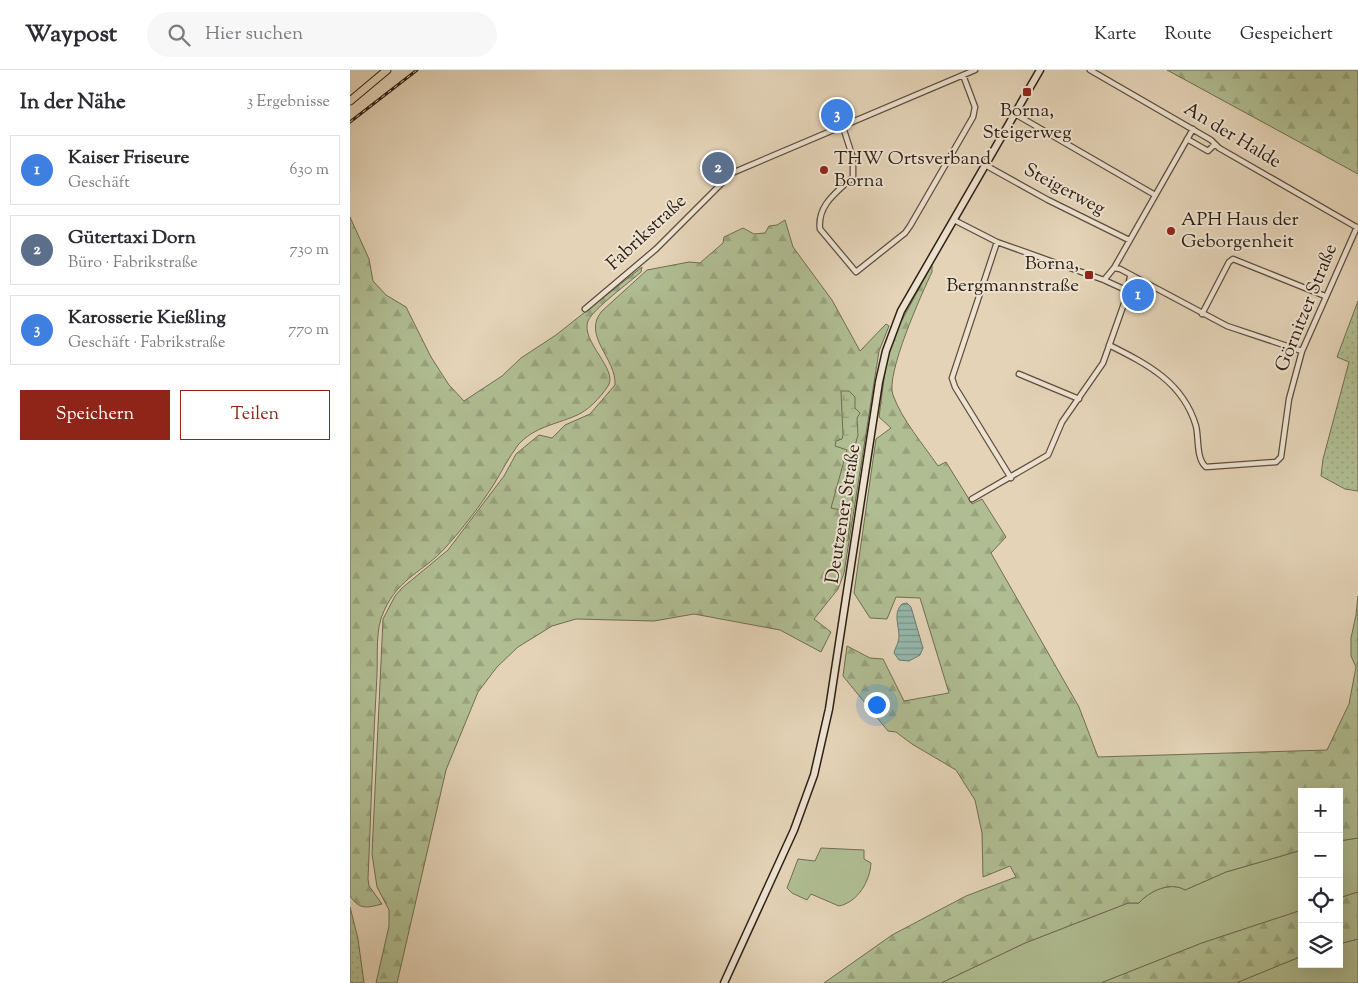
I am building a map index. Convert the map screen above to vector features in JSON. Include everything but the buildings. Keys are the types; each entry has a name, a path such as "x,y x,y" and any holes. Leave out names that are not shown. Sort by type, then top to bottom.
{"main road":[{"path":"350,101 388,70"},
{"name":"Deutzener Straße","path":"724,983 794,830 814,775 829,709 879,382 886,351 901,311 1040,70"}],"street":[{"name":"Fabrikstraße","path":"585,309 656,249 732,173 842,124 975,70"},
{"name":"An der Halde","path":"1090,70 1358,227"},
{"path":"842,124 853,158 853,177 827,201 820,212 819,220 820,229 856,272 905,233 973,117 975,107 963,75"},
{"path":"1015,114 1155,195"},
{"path":"1104,280 1114,268 1193,129"},
{"path":"1187,139 1208,151 1215,144"},
{"name":"Steigerweg","path":"986,165 1048,200 1129,240"},
{"path":"954,220 997,242 1104,280 1128,292"},
{"name":"Görnitzer Straße","path":"1109,345 1152,367 1175,387 1196,427 1202,462 1206,467 1276,462 1281,457 1289,399 1302,351 1325,296 1358,227"},
{"path":"997,242 952,378 955,387 1010,478"},
{"path":"1202,314 1229,262 1233,259 1325,296"},
{"path":"1114,268 1120,269 1130,277 1142,280 1202,314 1228,326 1302,351"},
{"path":"972,499 1048,455 1062,422 1100,369 1128,292 1130,277"},
{"path":"1019,374 1079,399"}],"green space":[{"path":"1167,70 1358,70 1358,174"},
{"path":"350,217 369,259 373,281 386,295 406,307 431,357 449,385 464,401 502,376 521,358 556,335 642,267 641,272 604,303 588,321 589,337 610,379 605,391 585,411 538,430 524,439 518,445 489,492 465,524 438,556 404,582 384,611 379,626 377,642 368,879 369,886 382,904 367,907 360,906 350,896"},
{"path":"785,220 793,247 832,300 860,351 886,324 889,326 879,351 844,573 838,589 814,619 831,632 821,652 780,630 694,614 654,621 576,619 552,626 518,647 497,667 478,692 446,770 397,983 376,983 389,926 389,910 377,887 372,854 383,619 395,596 448,550 504,476 516,454 539,435 552,438 565,425 590,414 615,385 611,366 597,338 595,329 602,311 647,270 689,262 700,263 723,243 724,237 743,228 754,234 765,233 769,226 777,225"},
{"path":"932,264 932,272 899,353 894,370 893,395 907,423 938,466 946,462 972,504 982,499 1006,537 991,553 1079,707 1098,757 1327,750 1349,704 1356,667 1351,656 1351,638 1358,596 1358,838 1343,840 1343,788 1298,788 1298,851 1226,872 1185,890 1179,887 1167,887 1154,891 1139,903 1128,903 1025,943 941,983 824,983 892,935 966,896 1016,877 1010,866 983,877 982,833 975,800 956,770 912,744 896,732 888,731 843,676 847,646 870,658 883,659 904,701 949,693 920,598 896,597 887,619 870,618 854,593 876,439 891,428 879,417 886,364 893,337"},
{"path":"1358,301 1358,491 1345,489 1321,476 1323,459 1349,362 1337,357"},
{"path":"841,391 849,391 855,397 855,408 860,413 857,418 858,435 848,472 854,481 848,540 846,541 846,511 831,508 847,450 835,446 836,441 842,439 843,435"},
{"path":"1358,838 1358,892 1343,897 1343,878 1343,840"},
{"path":"821,848 864,850 864,859 871,863 868,877 862,890 846,904 839,906 811,894 807,900 792,893 787,888 798,859 815,861"},
{"path":"1298,851 1298,911 1202,943 1101,983 941,983 1025,943 1128,903 1139,903 1154,891 1167,887 1179,887 1185,890 1226,872"},
{"path":"1358,892 1358,939 1343,943 1343,923 1343,897"},
{"path":"350,907 358,939 364,983 350,983"},
{"path":"1298,911 1298,958 1236,983 1101,983 1202,943"},
{"path":"1358,939 1358,983 1236,983 1298,958 1298,968 1343,968 1343,943"}],"water":[{"path":"907,603 911,607 923,648 920,655 909,661 899,660 894,653 899,637 897,613 902,604"}],"railway":[{"path":"350,122 417,70"}],"place":[{"name":"Borna, Steigerweg","path":"1027,92"},
{"name":"Karosserie Kießling","path":"837,115"},
{"name":"Gütertaxi Dorn","path":"718,168"},
{"name":"THW Ortsverband Borna","path":"824,170"},
{"name":"APH Haus der Geborgenheit","path":"1171,231"},
{"name":"Borna, Bergmannstraße","path":"1089,275"},
{"name":"Kaiser Friseure","path":"1138,295"}]}
